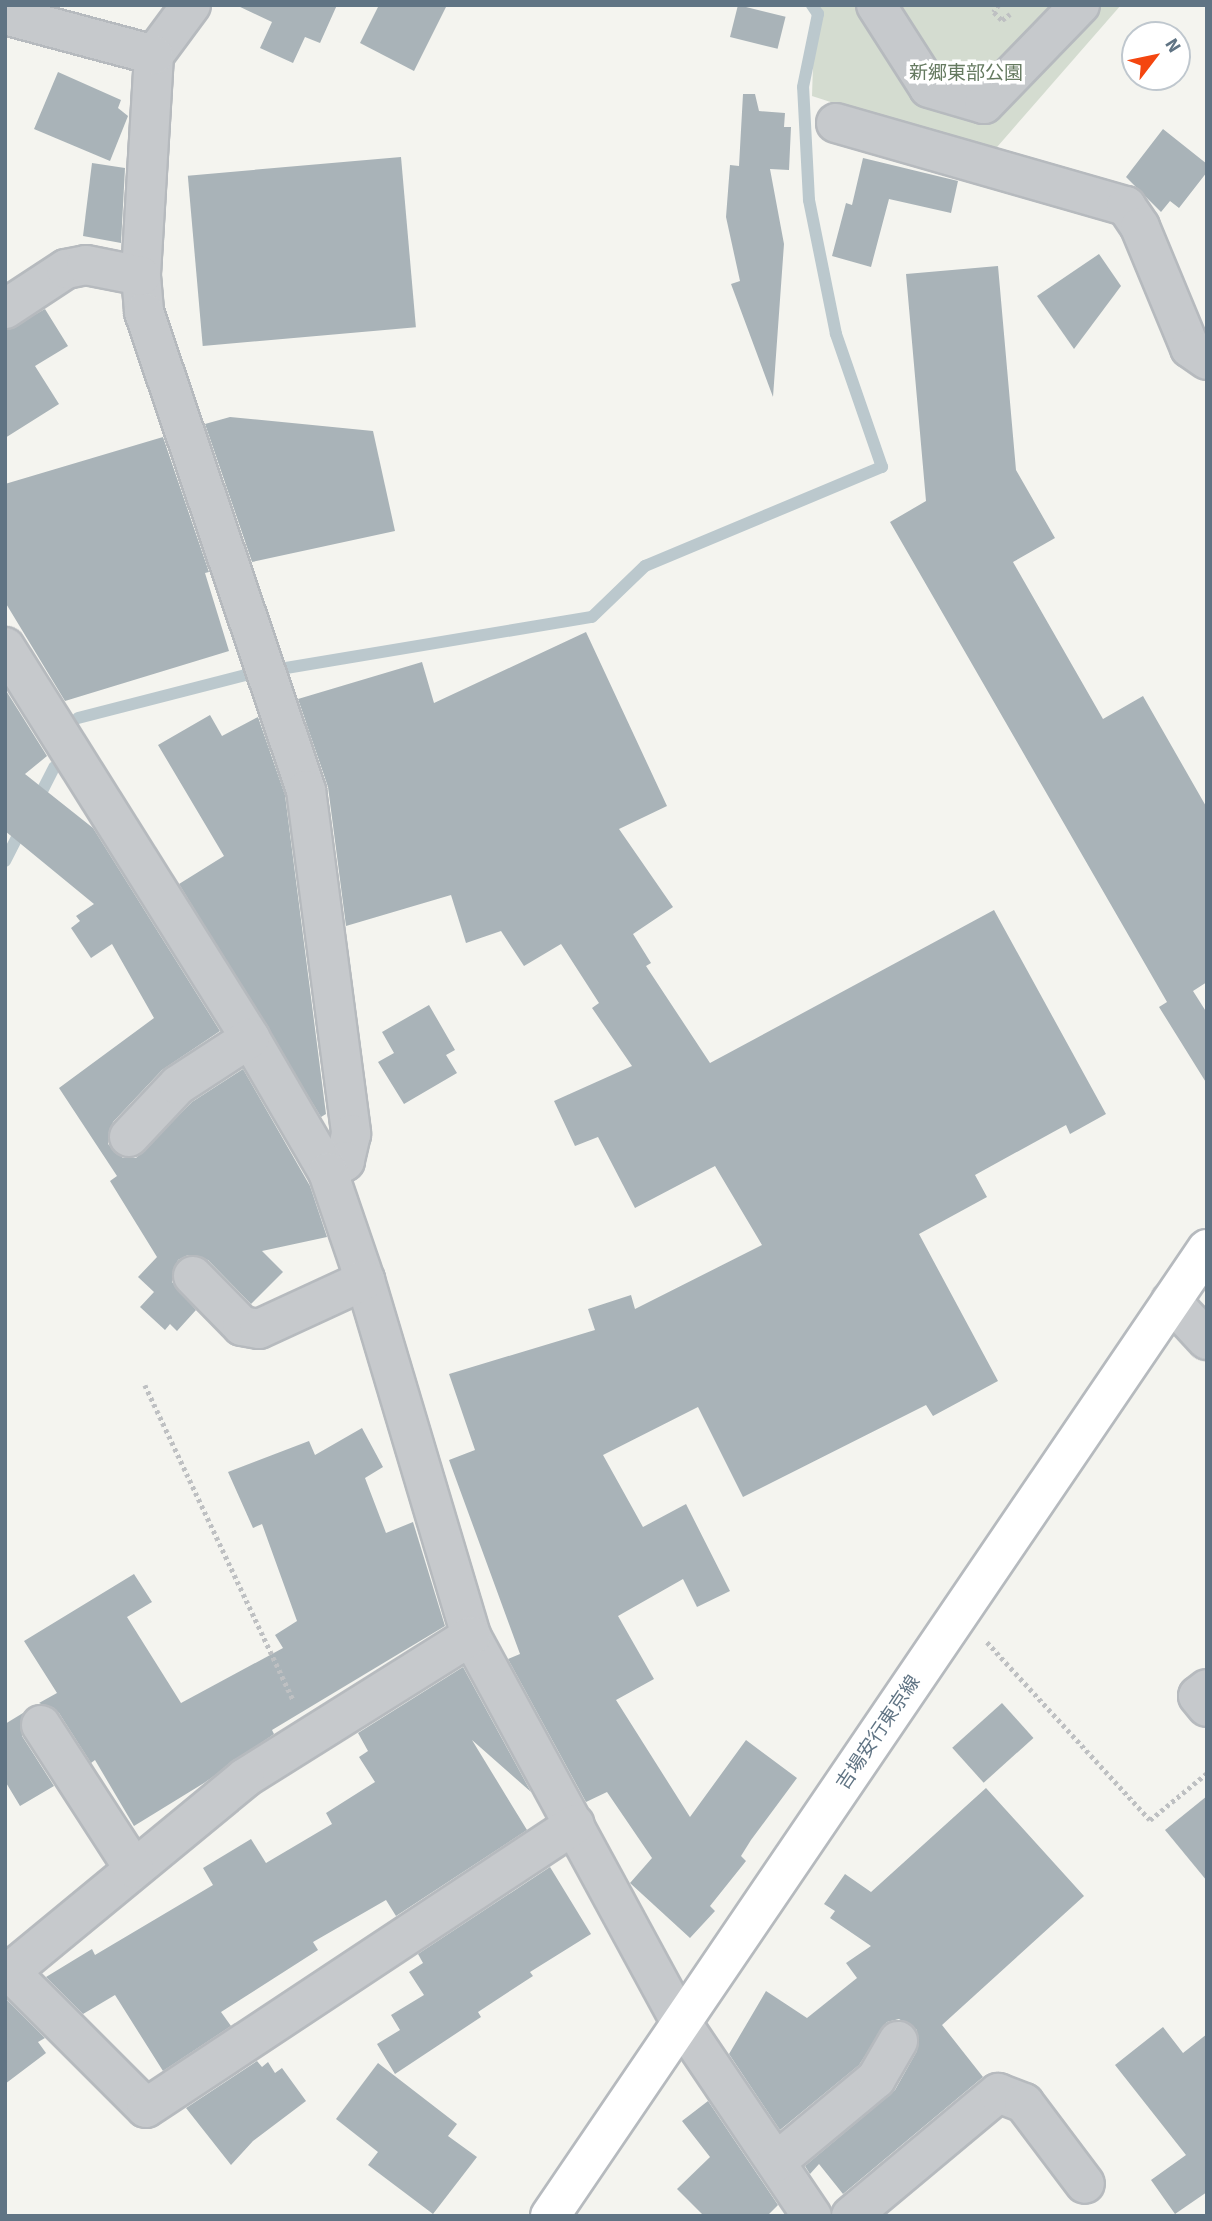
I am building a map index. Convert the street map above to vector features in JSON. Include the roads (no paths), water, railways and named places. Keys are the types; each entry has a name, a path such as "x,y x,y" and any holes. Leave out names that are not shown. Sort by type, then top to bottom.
{"main road":[{"name":"吉場安行東京線","path":"550,2216 1207,1249"}],"street":[{"path":"191,5 154,55 141,276 144,312 306,790 351,1134 345,1161 328,1172"},
{"path":"876,5 929,88 984,104 1080,5"},
{"path":"5,15 154,55"},
{"path":"836,123 1126,206 1140,227 1190,348 1207,360"},
{"path":"5,310 66,270 86,265 141,276"},
{"path":"9,662 250,1038 328,1172 365,1280 471,1636 681,2022 812,2216"},
{"path":"129,1138 178,1085 250,1038"},
{"path":"193,1276 242,1325 259,1329 365,1280"},
{"path":"1171,1301 1207,1340"},
{"path":"471,1636 245,1778 8,1970 146,2108 575,1824"},
{"path":"1207,1689 1198,1696 1207,1707"},
{"path":"41,1725 134,1869"},
{"path":"776,2162 876,2080 898,2041"},
{"path":"851,2216 998,2093 1024,2103 1085,2184"}],"waterway":[{"path":"286,668 592,617 645,566 882,467 836,334 809,200 803,87 818,14 812,5"},
{"path":"78,718 246,675"},
{"path":"37,801 54,767"},
{"path":"5,861 23,826"}],"park label":[{"name":"新郷東部公園","path":"966,74"}]}
